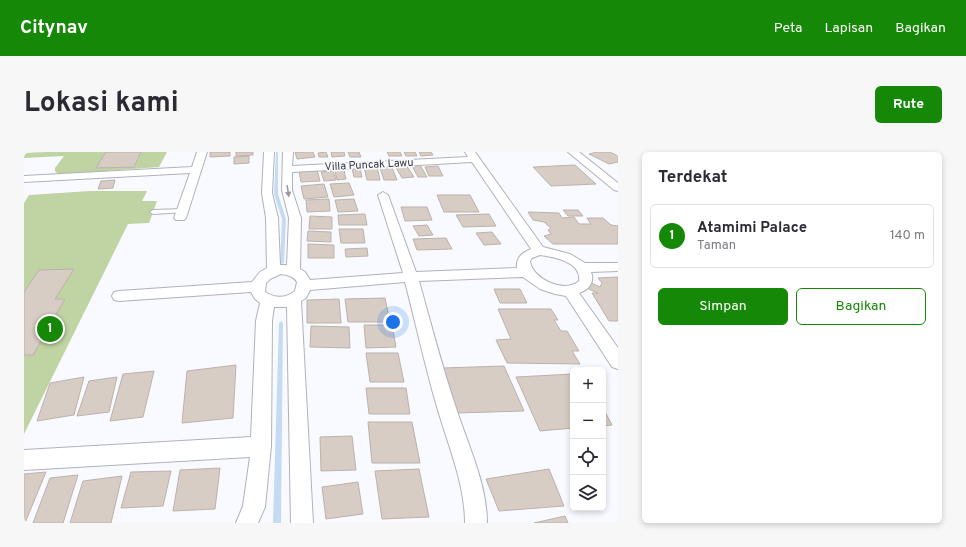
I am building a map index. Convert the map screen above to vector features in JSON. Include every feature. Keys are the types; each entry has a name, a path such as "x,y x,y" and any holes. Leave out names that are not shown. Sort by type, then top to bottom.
{"street":[{"path":"181,215 202,152"},
{"path":"269,152 267,193 272,218 274,270"},
{"path":"288,152 287,190 295,218 293,271"},
{"path":"573,152 618,188"},
{"path":"472,156 539,251"},
{"name":"Villa Puncak Lawu","path":"287,169 472,156"},
{"path":"24,178 54,178 196,170"},
{"path":"383,195 411,277 446,406 471,486 476,508 476,523"},
{"path":"539,251 552,252 567,257 582,268 586,274 587,281 584,286 570,291 549,288 531,278 523,266 523,260 526,256 539,251"},
{"path":"582,268 618,267"},
{"path":"302,523 300,292 302,276 287,269 274,270 260,279 257,287 260,295 268,301 282,303 300,292 411,277 526,272"},
{"path":"119,296 257,287"},
{"path":"570,291 618,362"},
{"path":"247,523 254,507 261,446 264,321 268,301"},
{"path":"24,460 261,446"}],"lane":[{"path":"153,212 181,215"}],"green space":[{"path":"167,152 159,167 64,174 58,174 55,171 55,168 64,156 24,158 24,153"},
{"path":"90,191 147,191 142,201 157,201 149,223 128,224 24,434 24,203 29,195"}],"building":[{"path":"106,152 141,152 134,167 96,168"},
{"path":"210,152 230,152 230,156 210,157"},
{"path":"236,152 253,152 253,155 236,156"},
{"path":"295,152 313,152 315,157 297,159"},
{"path":"326,152 328,157 319,157 318,153"},
{"path":"331,152 344,152 345,156 332,157"},
{"path":"348,152 359,152 361,157 350,157"},
{"path":"387,152 400,152 402,156 389,156"},
{"path":"404,152 415,152 417,156 406,156"},
{"path":"419,152 431,152 433,155 421,156"},
{"path":"597,152 610,152 618,156 618,162 609,164 589,154"},
{"path":"249,156 249,163 234,164 234,157"},
{"path":"379,165 391,165 397,180 384,180"},
{"path":"406,165 414,177 402,178 395,166"},
{"path":"420,165 427,177 418,177 412,166"},
{"path":"575,165 596,184 551,186 533,167"},
{"path":"343,166 346,179 337,180 334,167"},
{"path":"438,166 443,176 429,176 425,167"},
{"path":"364,167 377,167 380,180 367,180"},
{"path":"352,168 360,168 362,177 354,177"},
{"path":"317,170 320,181 301,182 299,171"},
{"path":"333,171 336,180 324,181 321,172"},
{"path":"115,180 113,188 98,189 101,181"},
{"path":"349,183 354,195 334,197 330,184"},
{"path":"324,184 328,197 304,199 301,186"},
{"path":"437,195 470,195 479,212 444,212"},
{"path":"329,199 330,211 307,212 306,200"},
{"path":"354,199 358,211 338,212 335,200"},
{"path":"401,207 427,207 432,220 405,221"},
{"path":"563,210 578,210 583,216 568,216"},
{"path":"528,212 559,213 562,218 574,217 579,224 591,224 587,218 603,218 611,225 618,226 618,244 553,244 544,236 551,234 548,230 551,228 544,222 533,220"},
{"path":"365,214 367,225 339,225 338,215"},
{"path":"489,214 496,226 463,227 456,215"},
{"path":"310,216 332,217 332,229 309,229"},
{"path":"427,225 433,235 419,236 413,226"},
{"path":"339,229 363,229 365,243 341,243"},
{"path":"308,231 331,232 331,242 307,241"},
{"path":"492,232 501,244 484,245 476,233"},
{"path":"446,238 452,249 417,250 413,239"},
{"path":"308,244 334,245 334,258 308,258"},
{"path":"367,248 368,256 346,257 345,249"},
{"path":"74,269 55,299 65,299 33,355 24,355 24,292 39,270"},
{"path":"618,277 618,321 609,321 592,293 598,293 584,287 587,281 600,287 602,283 598,278"},
{"path":"494,289 520,289 527,303 500,303"},
{"path":"385,298 390,322 348,322 345,299"},
{"path":"339,299 341,323 307,323 307,300"},
{"path":"498,309 551,309 558,320 554,320 561,331 567,331 579,351 572,351 580,364 507,363 496,340 511,339"},
{"path":"364,325 392,325 396,347 366,348"},
{"path":"311,326 349,327 350,348 310,347"},
{"path":"366,353 398,353 404,382 370,382"},
{"path":"236,365 233,418 182,423 187,371"},
{"path":"504,366 524,411 456,413 442,368"},
{"path":"154,371 143,417 110,421 123,374"},
{"path":"570,374 570,428 540,431 516,377"},
{"path":"84,377 74,415 37,421 50,383"},
{"path":"117,377 109,412 77,416 89,381"},
{"path":"366,388 406,388 410,414 369,414"},
{"path":"606,414 612,425 606,426"},
{"path":"368,422 412,422 420,463 372,463"},
{"path":"352,436 356,470 321,471 320,437"},
{"path":"220,468 215,509 173,511 180,470"},
{"path":"419,469 429,517 382,519 375,471"},
{"path":"549,469 564,506 499,511 486,479"},
{"path":"171,471 163,506 121,508 131,472"},
{"path":"46,472 25,523 24,523 24,474"},
{"path":"78,475 63,523 33,523 50,478"},
{"path":"122,476 111,523 70,523 83,481"},
{"path":"358,482 363,514 326,519 322,487"},
{"path":"565,516 568,523 534,523"}],"waterway":[{"path":"277,152 276,194 284,219 282,263"},
{"path":"277,523 281,323"}],"place":[{"name":"Atamimi Palace","path":"50,329"}]}
